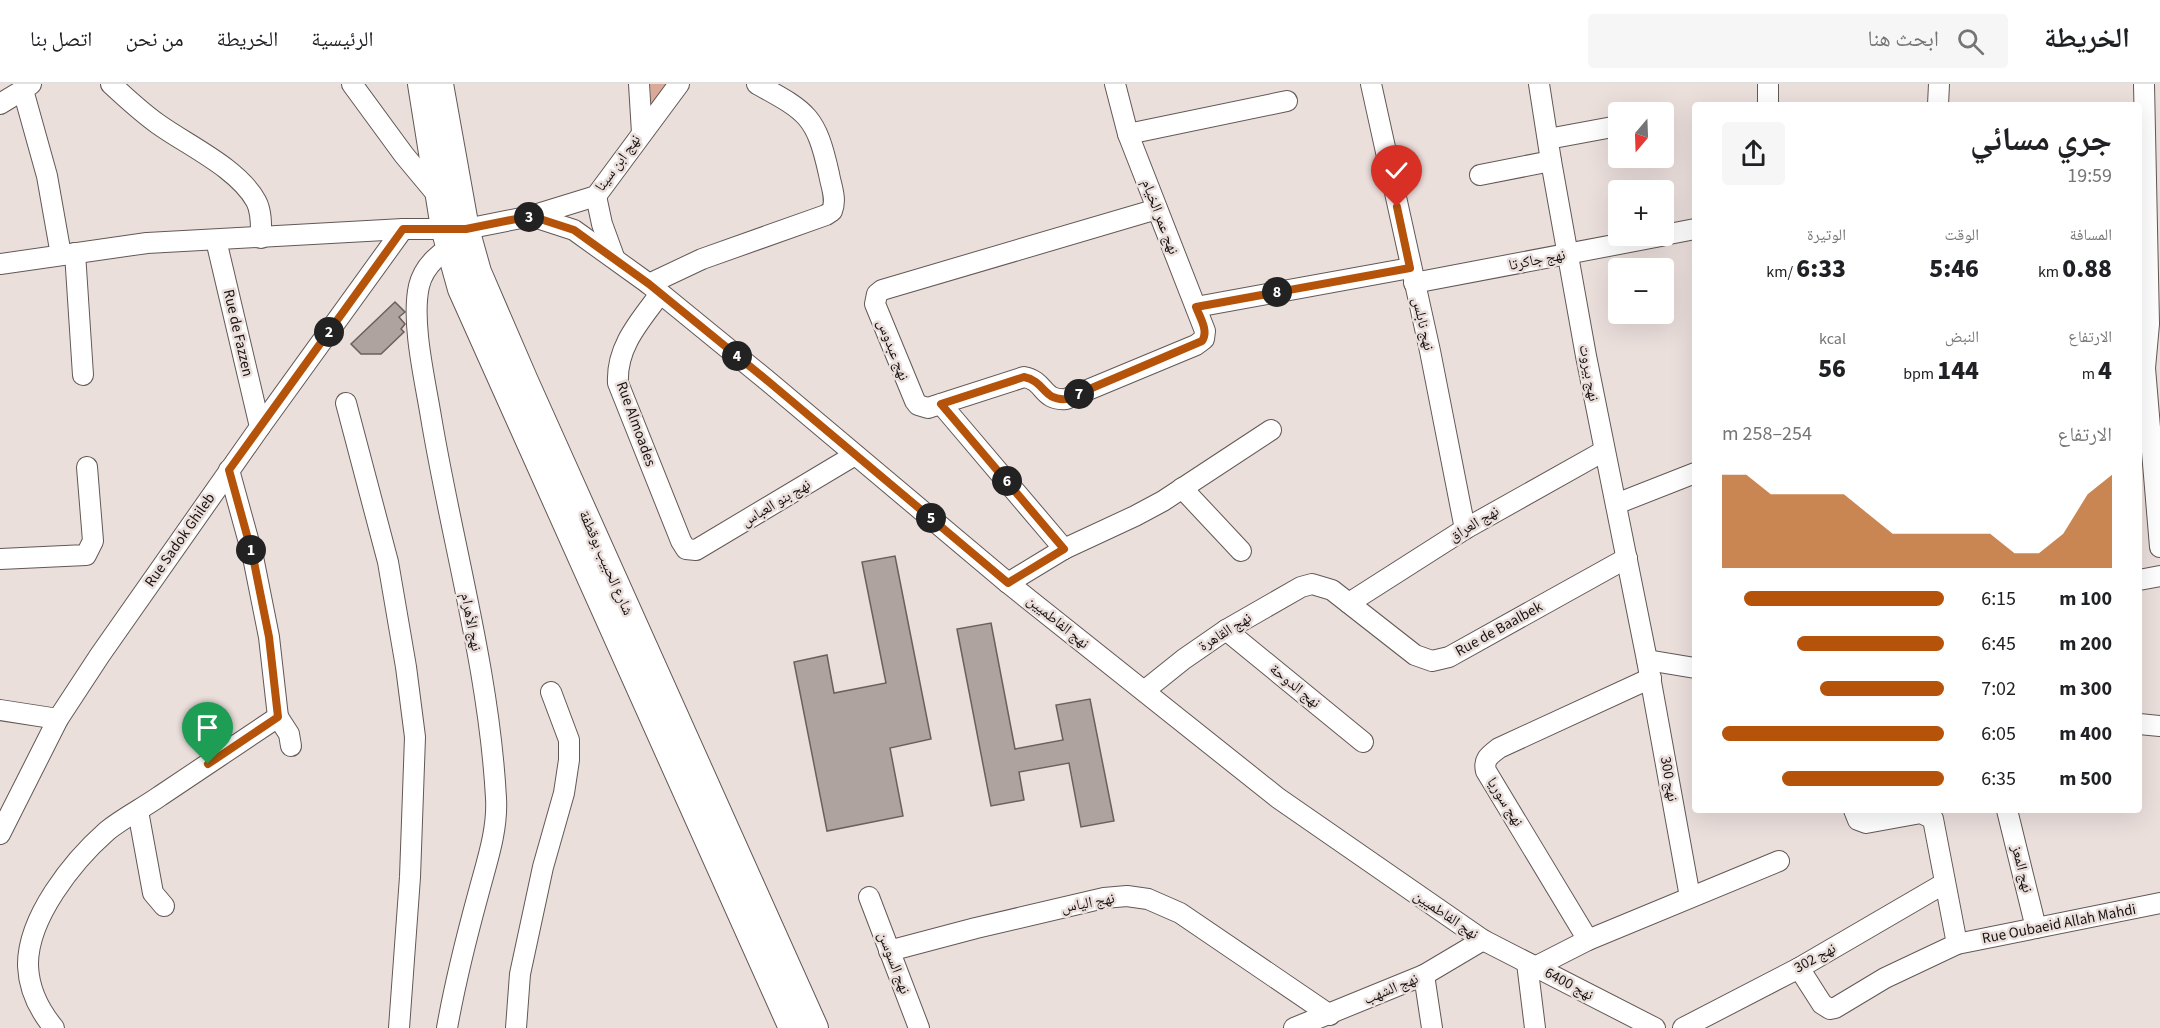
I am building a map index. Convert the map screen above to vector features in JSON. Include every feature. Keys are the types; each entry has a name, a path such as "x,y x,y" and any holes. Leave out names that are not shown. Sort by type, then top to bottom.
{"main road":[{"name":"شارع الحبيب بوقطفة","path":"421,84 439,197 457,236 478,272 815,1028"},
{"name":"شارع الحبيب بوقطفة","path":"440,84 461,289 792,1028"}],"street":[{"path":"111,84 159,125 190,143 247,188 257,203 261,219 261,238"},
{"path":"352,84 404,155 439,197"},
{"name":"نهج ابن سينا","path":"0,264 147,243 403,229 457,236 531,216 596,196 642,133 639,84"},
{"path":"642,133 679,84"},
{"path":"654,289 702,259 832,211 834,199 824,154 819,136 808,117 792,103 758,84"},
{"name":"نهج عمر الخيام","path":"941,404 1024,377 1036,381 1049,397 1057,400 1066,399 1196,345 1204,339 1205,335 1196,307 1128,134 1115,84"},
{"name":"نهج نابلس","path":"1371,84 1430,351 1465,529"},
{"name":"نهج بيروت","path":"1539,84 1604,450 1649,669"},
{"path":"1768,84 1768,102"},
{"path":"1938,84 1938,102"},
{"path":"2144,84 2154,323 2152,368 2156,458 2147,505 2160,541"},
{"path":"0,104 27,87 46,176 68,254 83,375"},
{"path":"1128,134 1287,101"},
{"path":"1548,140 1608,128"},
{"path":"1480,175 1551,161"},
{"path":"596,196 602,224 614,257"},
{"name":"نهج عبدوس","path":"941,404 923,407 911,396 875,304 877,294 882,290 1157,209"},
{"name":"نهج الفاطميين","path":"531,216 574,230 614,257 769,382 1008,583 1278,798 1483,940"},
{"name":"Rue Sadok Ghileb","path":"0,834 58,719 100,655 229,470 403,229"},
{"name":"نهج جاكرتا","path":"1674,233 1692,230"},
{"name":"نهج الأهرام","path":"447,1028 452,996 493,839 497,800 479,663 436,447 419,336 419,285 436,257 457,236"},
{"name":"Rue de Fazzen","path":"216,240 260,427"},
{"name":"نهج جاكرتا","path":"1196,307 1568,254 1608,246"},
{"name":"Rue Almoades","path":"654,289 617,367 618,383 683,546 690,551 696,550"},
{"path":"346,403 388,562 406,667 414,736 410,877 399,1028"},
{"path":"941,404 1064,549"},
{"path":"1008,583 1064,549 1135,516 1271,430"},
{"name":"نهج العراق","path":"1349,603 1465,529 1604,450"},
{"name":"نهج بنو العباس","path":"696,550 855,455"},
{"path":"0,559 86,555 93,541 87,467"},
{"path":"229,470 253,557 269,637 278,717 289,734 291,746"},
{"path":"1616,504 1692,474"},
{"path":"1182,488 1241,551"},
{"name":"Rue de Baalbek","path":"1312,584 1332,590 1415,655 1432,661 1449,657 1627,558"},
{"path":"2142,579 2160,576"},
{"name":"نهج القاهرة","path":"1144,691 1184,659 1226,630 1301,587 1312,584"},
{"name":"نهج الدوحة","path":"1226,630 1363,742"},
{"path":"1649,669 1692,668"},
{"name":"نهج 300","path":"1649,669 1690,897"},
{"name":"نهج سوريا","path":"1588,940 1486,771 1484,764 1487,758 1499,748 1649,669"},
{"path":"516,1028 523,963 543,867 564,793 569,760 569,740 551,692"},
{"path":"0,710 58,719"},
{"path":"54,1028 41,1012 32,991 28,966 30,947 37,924 61,884 82,857 108,830 278,717"},
{"path":"2142,724 2160,726"},
{"path":"138,811 153,894 164,906"},
{"path":"1855,813 1858,820 1866,823 1921,813 1933,819 1957,944"},
{"name":"نهج المعز","path":"2008,813 2036,928"},
{"path":"1535,1028 1531,965 1779,861"},
{"name":"نهج 302","path":"1683,1028 1799,968 1945,883"},
{"name":"نهج الياس","path":"889,951 1104,898 1126,896 1148,899 1180,913 1330,1015"},
{"name":"نهج السوسن","path":"869,897 919,1028"},
{"name":"Rue Oubaeid Allah Mahdi","path":"1799,968 1822,1004 1830,1009 1885,978 1957,944 2160,903"},
{"name":"نهج 6400","path":"1483,940 1654,1028"},
{"name":"نهج الشهب","path":"1294,1028 1424,975 1483,940"},
{"path":"1424,975 1432,1028"}],"shaded area":[{"path":"650,84 670,84 652,112"}],"building":[{"path":"395,302 405,312 399,317 405,324 401,329 404,332 381,354 361,354 351,344"},
{"path":"895,556 931,739 890,748 903,816 827,831 794,662 827,655 834,693 886,683 862,562"},
{"path":"991,623 1015,749 1063,740 1056,705 1090,699 1114,821 1081,827 1069,763 1019,772 1024,800 991,806 957,629"}],"route":[{"path":"208,764 278,717 269,637 253,557 229,470 403,229 466,229 531,216 574,230 649,284 1008,583 1064,549 941,404 1024,377 1036,381 1049,397 1057,400 1066,399 1202,341 1205,331 1196,307 1410,268 1397,207"}]}
